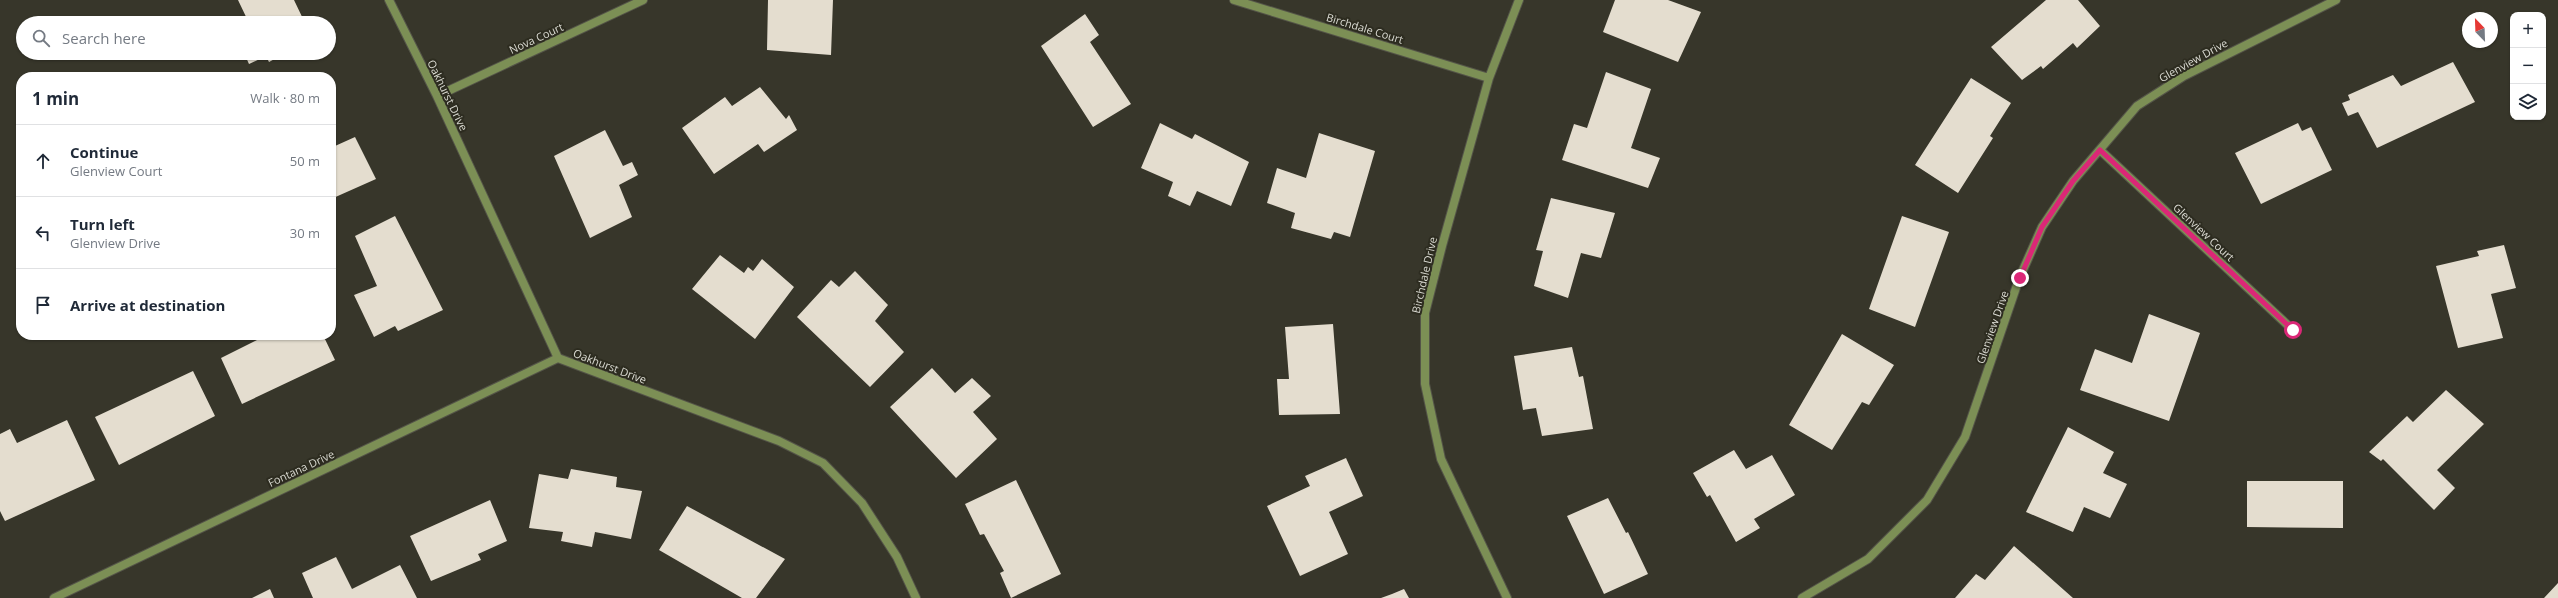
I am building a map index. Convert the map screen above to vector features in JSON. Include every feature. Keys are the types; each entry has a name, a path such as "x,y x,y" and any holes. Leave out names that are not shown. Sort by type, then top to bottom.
{"street":[{"name":"Oakhurst Drive","path":"389,0 438,96 558,358 779,442 823,463 862,503 896,557 916,598"},
{"name":"Nova Court","path":"438,96 643,0"},
{"name":"Birchdale Court","path":"1234,0 1489,78"},
{"name":"Birchdale Drive","path":"1507,598 1441,459 1424,384 1426,313 1442,246 1489,78 1519,0"},
{"name":"Glenview Drive","path":"1802,598 1868,559 1926,500 1965,437 2020,278 2042,227 2073,181 2137,106 2198,69 2336,0"},
{"name":"Glenview Court","path":"2100,150 2293,330"},
{"name":"Fontana Drive","path":"54,598 558,358"}],"building":[{"path":"238,0 294,0 302,16 246,16"},
{"path":"768,0 833,0 831,55 767,50"},
{"path":"1615,0 1668,0 1701,12 1678,62 1603,32"},
{"path":"2046,0 2078,0 2100,26 2077,48 2073,43 2043,69 2041,66 2022,80 1991,47"},
{"path":"1085,14 1099,35 1090,42 1131,104 1093,127 1041,46"},
{"path":"247,60 258,60 249,64"},
{"path":"2453,62 2475,102 2377,148 2358,112 2348,116 2342,103 2350,100 2348,95 2393,75 2401,86"},
{"path":"1606,72 1651,89 1631,148 1660,158 1648,188 1562,160 1574,124 1587,128"},
{"path":"1971,78 2011,103 1990,136 1993,138 1958,193 1915,165"},
{"path":"760,87 786,119 789,115 797,130 764,152 758,144 714,174 682,128 725,97 732,106"},
{"path":"1160,123 1192,139 1195,134 1249,162 1231,206 1197,191 1190,206 1168,196 1173,182 1141,168"},
{"path":"2298,123 2302,131 2311,127 2332,170 2261,204 2235,153"},
{"path":"605,130 623,166 632,162 638,175 619,185 632,217 590,238 554,156"},
{"path":"1319,133 1375,151 1350,237 1334,232 1331,239 1291,228 1295,213 1267,203 1277,168 1306,178"},
{"path":"355,137 376,179 336,197 336,146"},
{"path":"1551,198 1615,213 1601,258 1581,253 1568,298 1534,286 1543,251 1536,250"},
{"path":"395,216 443,310 398,331 395,326 374,337 354,295 377,286 355,236"},
{"path":"1902,216 1949,232 1915,327 1869,309"},
{"path":"2504,245 2516,288 2491,294 2503,338 2458,348 2436,266 2479,256 2477,251"},
{"path":"720,255 744,273 748,267 753,271 762,259 794,287 755,339 692,289"},
{"path":"855,271 888,305 875,321 904,352 870,387 797,317 831,280 839,287"},
{"path":"2149,314 2200,333 2169,421 2080,390 2095,349 2132,363"},
{"path":"1333,324 1340,414 1279,415 1277,379 1289,379 1285,327"},
{"path":"1842,334 1894,365 1869,405 1862,402 1832,450 1789,425"},
{"path":"257,340 325,340 335,360 242,404 221,358"},
{"path":"1572,347 1579,377 1583,376 1593,429 1542,436 1536,408 1523,410 1514,356"},
{"path":"932,368 955,393 972,378 991,396 973,412 997,439 956,478 890,407"},
{"path":"193,371 215,416 119,465 95,417"},
{"path":"2446,390 2484,424 2437,470 2455,488 2434,510 2383,459 2381,461 2369,452 2407,416 2413,422"},
{"path":"67,420 95,480 5,521 0,511 0,434 10,429 17,443"},
{"path":"2068,427 2114,452 2103,473 2127,484 2110,518 2084,507 2073,532 2026,512"},
{"path":"1734,450 1746,469 1772,455 1795,495 1754,519 1760,528 1736,542 1710,495 1707,497 1693,473"},
{"path":"1346,458 1363,496 1329,512 1348,554 1300,576 1267,506 1310,486 1305,476"},
{"path":"571,469 617,477 616,487 642,491 631,539 595,532 592,547 561,541 563,532 529,528 539,474 568,479"},
{"path":"1016,480 1061,574 1011,598 1000,573 1004,571 984,534 980,535 965,504"},
{"path":"2247,481 2343,481 2343,528 2247,527"},
{"path":"1608,498 1626,533 1628,532 1648,574 1604,594 1567,516"},
{"path":"490,500 507,541 478,554 481,560 431,581 410,536"},
{"path":"687,506 785,559 756,598 742,598 659,550"},
{"path":"2014,546 2073,598 1955,598 1976,574 1985,580"},
{"path":"336,557 352,589 400,565 417,598 313,598 302,573"},
{"path":"2558,583 2558,598 2544,598"},
{"path":"270,589 274,598 252,598"},
{"path":"1404,589 1409,598 1381,598 1392,594"}],"route":[{"path":"2020,278 2042,227 2073,181 2100,150 2293,330"}]}
